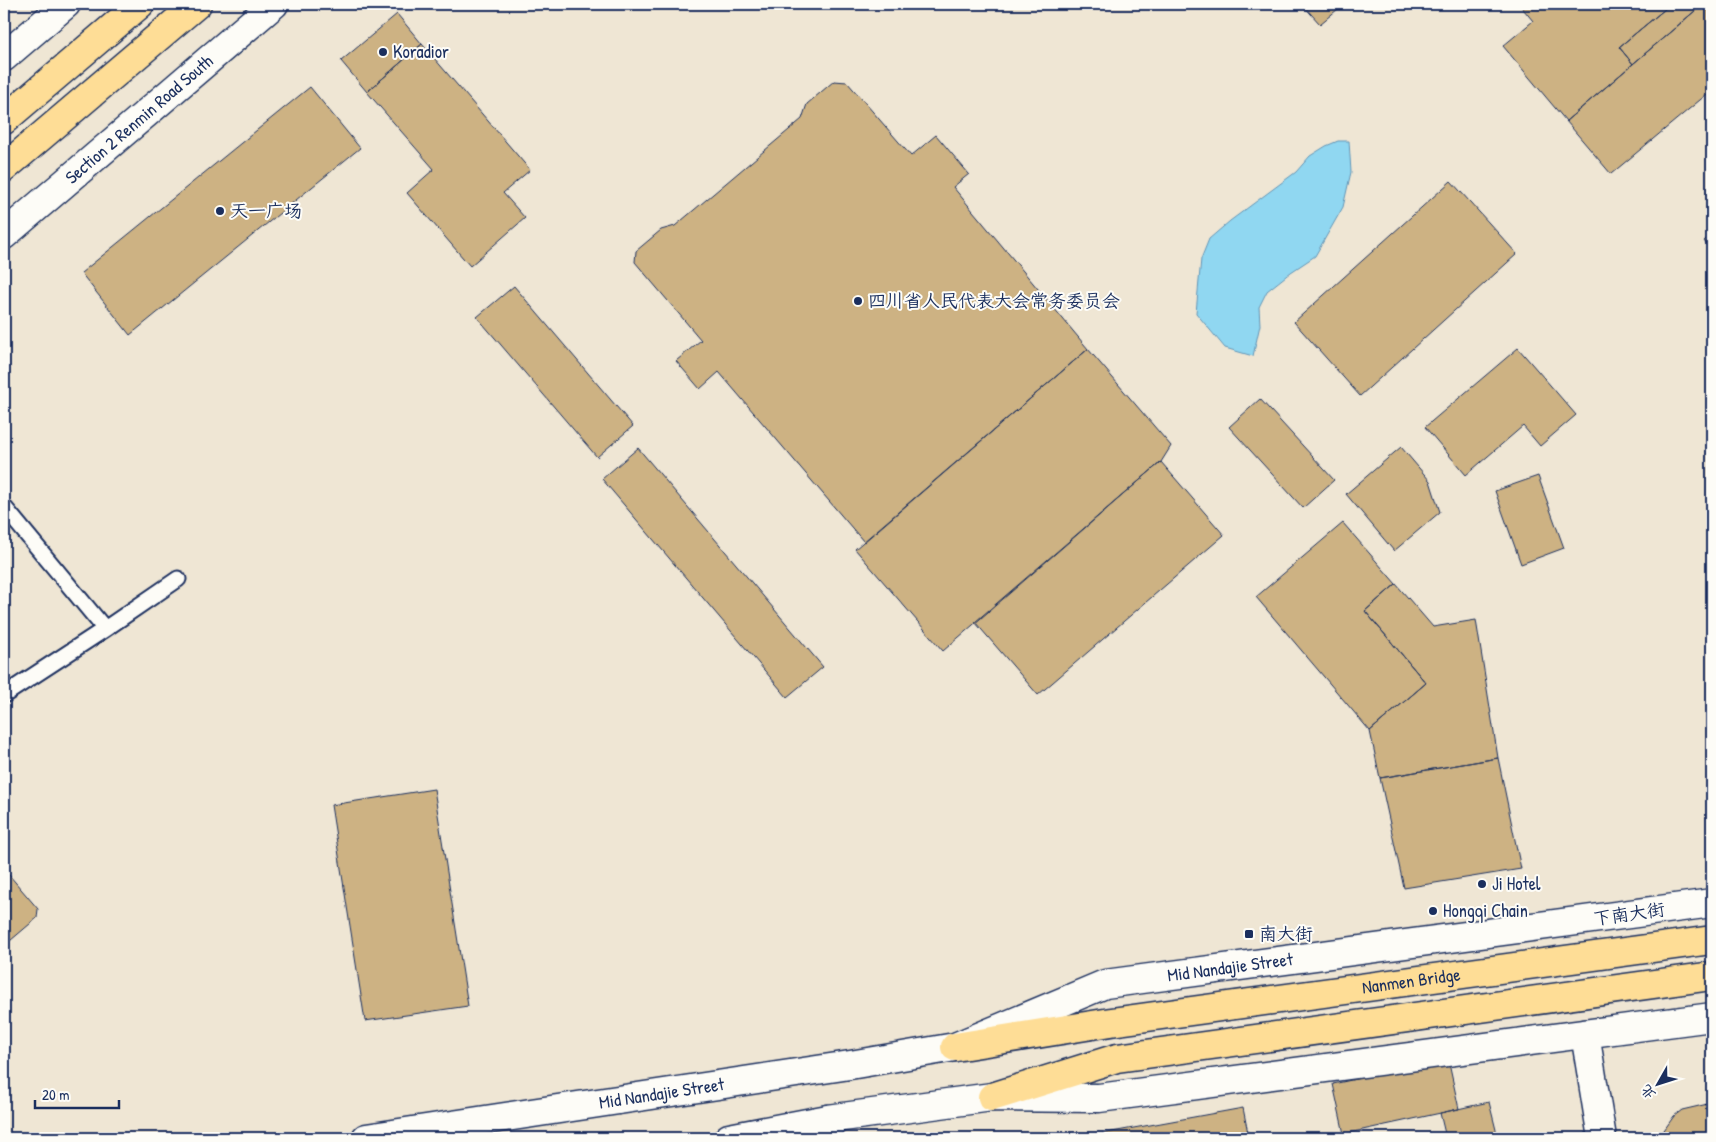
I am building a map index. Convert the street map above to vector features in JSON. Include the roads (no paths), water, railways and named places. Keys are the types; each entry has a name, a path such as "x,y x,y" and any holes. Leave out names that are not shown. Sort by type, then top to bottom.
{"main road":[{"path":"4,57 66,4"},
{"path":"4,120 140,4"},
{"path":"4,168 197,4"},
{"name":"Section 2 Renmin Road South","path":"4,234 274,4"},
{"name":"下南大街","path":"1547,925 1712,903"},
{"name":"Mid Nandajie Street","path":"955,1047 1105,984 1547,925"},
{"name":"Nanmen Bridge","path":"1111,1022 1712,940"},
{"name":"Nanmen Bridge","path":"992,1097 1117,1058 1712,976"},
{"path":"729,1138 829,1128 992,1097 1099,1098 1712,1017"},
{"name":"Mid Nandajie Street","path":"366,1138 850,1066 1111,1022"},
{"path":"1585,1034 1602,1138"}],"lane":[{"path":"4,507 106,630"},
{"path":"4,695 106,630 178,579"}],"water":[{"path":"1338,141 1349,141 1351,172 1343,207 1315,256 1267,291 1259,307 1260,325 1253,356 1225,348 1196,313 1201,259 1209,239 1296,172 1310,156"}],"place":[{"name":"Koradior","path":"383,52"},
{"name":"天一广场","path":"220,211"},
{"name":"四川省人民代表大会常务委员会","path":"858,301"},
{"name":"Ji Hotel","path":"1482,884"},
{"name":"Hongqi Chain","path":"1433,911"},
{"name":"南大街","path":"1249,934"}]}
